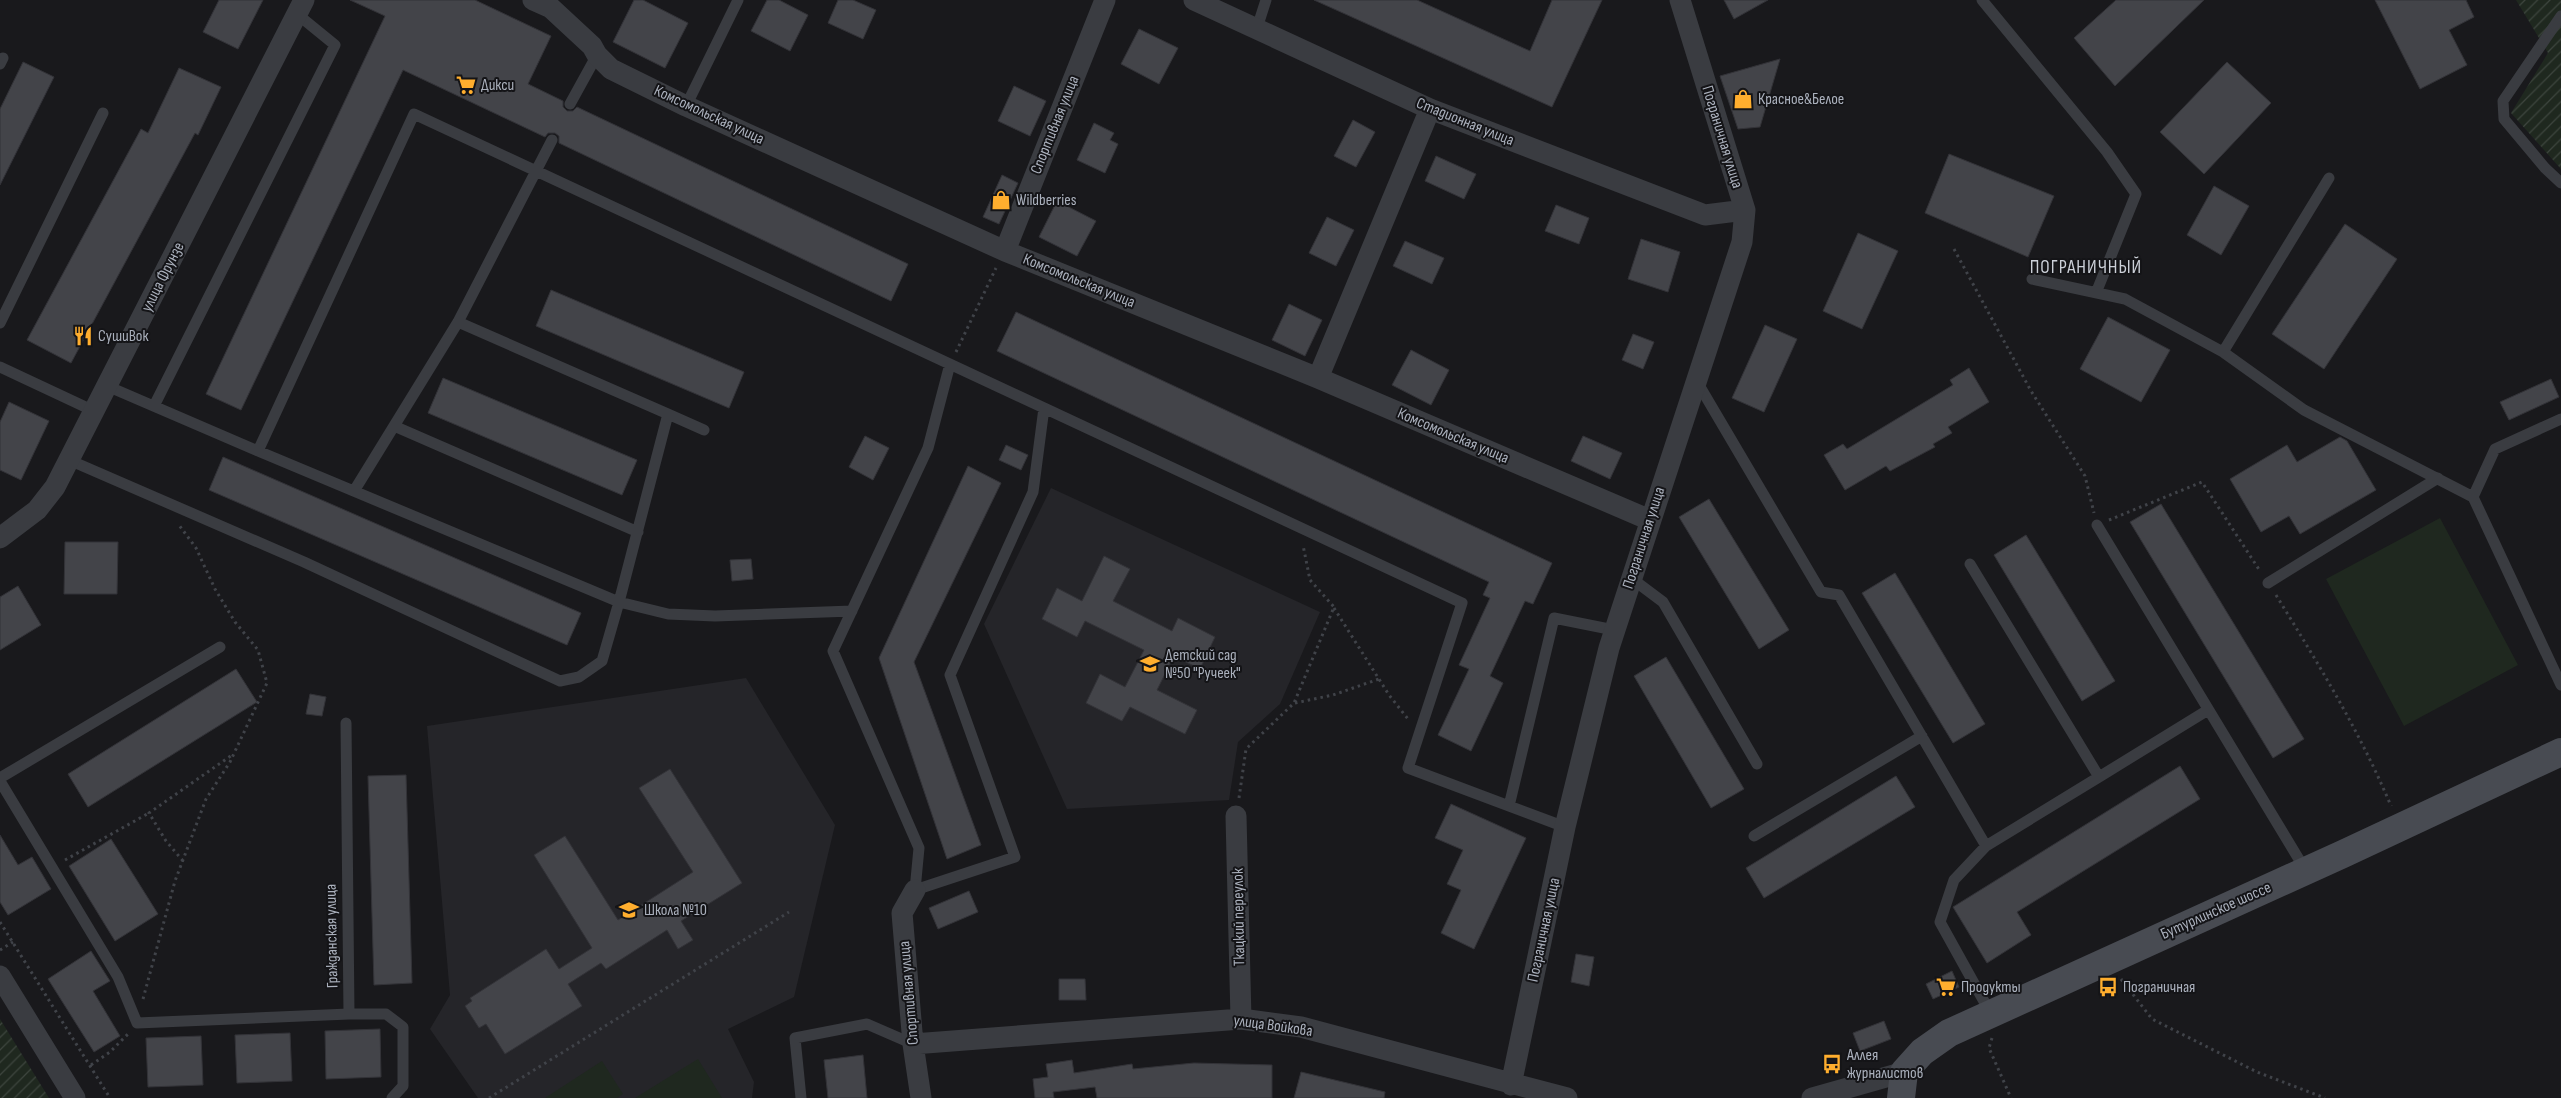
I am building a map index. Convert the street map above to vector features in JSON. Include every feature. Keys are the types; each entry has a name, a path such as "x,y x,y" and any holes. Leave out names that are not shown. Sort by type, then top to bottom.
{"main road":[{"name":"Бутурлинское шоссе","path":"1903,1085 1922,1052 1949,1033 2400,828 2561,752"}],"street":[{"name":"Комсомольская улица","path":"533,0 551,8 592,46 597,55 611,69 686,106 1005,251 1318,378 1650,520"},
{"name":"Спортивная улица","path":"1005,251 1106,0"},
{"name":"Стадионная улица","path":"1194,0 1430,110 1705,215 1745,210"},
{"name":"Пограничная улица","path":"1511,1085 1566,827 1614,630 1742,242 1745,210 1680,0"},
{"name":"улица Фрунзе","path":"0,538 37,510 55,487 300,7"},
{"path":"1318,378 1430,110"},
{"name":"Ткацкий переулок","path":"1236,816 1241,1019"},
{"name":"Спортивная улица","path":"915,890 902,914 913,1044 921,1098"},
{"path":"0,976 72,1097"},
{"name":"улица Войкова","path":"913,1044 1241,1019 1301,1027 1511,1085 1566,1098"},
{"path":"1812,1098 1903,1085"}],"lane":[{"path":"686,106 738,0"},
{"path":"1257,28 1266,0"},
{"path":"1982,0 2107,152 2136,194 2096,293"},
{"path":"154,406 335,45 300,7"},
{"path":"2561,16 2503,101 2504,119 2545,168 2561,183"},
{"path":"570,104 597,55"},
{"path":"0,323 102,113"},
{"path":"258,451 414,114 1462,603 1408,768 1566,827"},
{"path":"354,492 458,322 552,140"},
{"path":"2223,352 2329,178"},
{"path":"2032,279 2125,299 2223,352 2304,410 2474,497 2561,685"},
{"path":"458,322 704,430"},
{"path":"950,364 928,448 833,651 919,848 915,890 1015,856 950,675 1033,492 1044,408"},
{"path":"0,367 94,411"},
{"path":"1695,380 1821,592 1839,595 1986,846"},
{"path":"107,386 354,492 619,602 668,614 715,616 852,611"},
{"path":"69,460 304,562 560,681 579,678 602,661 668,414"},
{"path":"2474,497 2495,449 2561,419"},
{"path":"394,426 638,532"},
{"path":"2268,583 2438,478"},
{"path":"2097,525 2306,871"},
{"path":"1970,564 2099,777"},
{"path":"1631,578 1663,602 1757,764"},
{"path":"1509,806 1554,618 1614,630"},
{"path":"220,647 0,780 118,977 137,1023 386,1014 403,1027 403,1086 392,1098"},
{"path":"1988,1016 1940,922 1954,880 1986,846 2208,710"},
{"name":"Гражданская улица","path":"346,723 349,1014"},
{"path":"1754,836 1922,736"},
{"path":"801,1098 795,1038 867,1024 913,1044"}],"path":[{"path":"1954,249 2031,390 2085,476 2097,525 2202,482 2340,698 2375,769 2400,828"},
{"path":"950,364 985,288 1005,251"},
{"path":"91,1066 110,1052 137,1023 175,881 206,799 234,754 268,683 258,650 235,622 215,589 196,548 162,500"},
{"path":"1299,527 1310,580 1334,607 1379,679 1419,733"},
{"path":"1236,816 1246,749 1294,703 1334,607"},
{"path":"1294,703 1333,695 1379,679"},
{"path":"52,867 150,814 234,754"},
{"path":"150,814 166,841 183,861"},
{"path":"488,1098 789,912"},
{"path":"0,922 110,1098"},
{"path":"0,950 13,942"},
{"path":"2108,961 2152,1019 2257,1072 2325,1098"},
{"path":"1988,1016 1994,1031 1990,1048 2011,1098"}],"shaded area":[{"path":"2516,0 2561,0 2561,169 2511,113 2548,53"},
{"name":"Детский сад №50 \"Ручеек\"","path":"1051,488 1320,612 1280,704 1238,742 1229,800 1067,809 984,624"},
{"path":"2440,518 2518,665 2404,726 2326,579"},
{"name":"Школа №10","path":"746,678 835,825 794,997 728,1029 754,1082 752,1098 478,1098 430,1029 450,995 427,726"},
{"path":"0,1019 49,1098 0,1098"},
{"path":"698,1059 722,1098 635,1098"},
{"path":"602,1061 623,1094 617,1098 545,1098"}],"building":[{"path":"219,0 263,0 238,49 203,32"},
{"path":"350,0 475,0 551,36 528,84 563,101 563,107 567,111 573,111 577,107 908,264 891,301 559,143 559,136 555,133 548,133 545,137 403,70 241,410 206,394 385,16"},
{"path":"634,0 643,0 688,23 665,68 613,42"},
{"path":"767,0 779,0 808,15 790,51 751,31"},
{"path":"838,0 853,0 876,10 863,39 828,23"},
{"path":"1314,0 1417,0 1530,51 1552,0 1602,0 1552,107"},
{"path":"1724,0 1768,0 1734,19"},
{"path":"2116,0 2204,0 2115,86 2074,38"},
{"path":"2375,0 2466,0 2474,17 2449,30 2467,65 2420,89"},
{"path":"1139,29 1178,48 1159,84 1121,64"},
{"path":"1780,59 1760,127 1738,129 1720,76"},
{"path":"23,62 54,77 0,185 0,109"},
{"path":"2227,62 2271,103 2204,174 2160,132"},
{"path":"179,68 221,87 198,135 195,133 71,363 27,340 141,129 148,133"},
{"path":"1014,86 1046,101 1030,136 998,121"},
{"path":"1353,120 1375,132 1356,167 1334,156"},
{"path":"1094,123 1114,133 1110,140 1118,144 1105,173 1077,160"},
{"path":"1949,154 2054,196 2028,257 1925,213"},
{"path":"1436,156 1476,174 1464,199 1425,181"},
{"name":"Wildberries","path":"1002,175 1018,183 999,224 983,217"},
{"path":"2214,186 2249,206 2221,255 2187,235"},
{"path":"1057,201 1096,221 1077,256 1039,237"},
{"path":"1556,205 1589,218 1579,244 1545,231"},
{"path":"1327,217 1354,230 1336,266 1309,253"},
{"path":"2345,224 2397,259 2324,369 2272,334"},
{"path":"1858,233 1898,251 1862,329 1823,311"},
{"path":"1641,239 1680,252 1668,292 1628,279"},
{"path":"1405,241 1444,258 1432,284 1393,266"},
{"path":"551,290 744,372 729,408 536,326"},
{"path":"1289,304 1322,320 1305,356 1272,340"},
{"path":"1016,312 1552,563 1533,604 1525,601 1490,676 1503,683 1471,751 1438,735 1469,669 1459,665 1490,598 1483,595 1489,582 997,351"},
{"path":"2108,317 2170,350 2141,402 2080,369"},
{"path":"1765,325 1797,339 1764,412 1732,398"},
{"path":"1633,334 1654,342 1643,369 1622,360"},
{"path":"1411,350 1449,370 1431,405 1392,385"},
{"path":"1969,368 1989,402 1948,427 1952,433 1933,444 1935,447 1890,471 1886,466 1845,490 1824,455 1843,444 1847,449 1953,385 1950,380"},
{"path":"443,378 637,460 622,495 428,413"},
{"path":"2551,379 2559,397 2509,420 2500,402"},
{"path":"9,402 49,421 21,480 0,470 0,422"},
{"path":"865,436 889,448 873,480 849,467"},
{"path":"1583,436 1622,453 1610,479 1571,461"},
{"path":"2340,437 2347,441 2376,490 2300,534 2289,516 2261,532 2230,479 2287,445 2297,462"},
{"path":"1006,445 1028,455 1021,470 999,460"},
{"path":"223,457 581,613 567,645 209,490"},
{"path":"968,466 1001,483 914,662 981,845 947,859 879,658"},
{"path":"1709,499 1789,630 1759,649 1679,517"},
{"path":"2161,504 2304,739 2273,758 2130,522"},
{"path":"2026,535 2115,681 2082,701 1994,555"},
{"path":"65,542 118,542 117,594 64,594"},
{"path":"1104,556 1130,569 1113,601 1172,631 1178,618 1215,637 1200,669 1174,656 1157,690 1197,710 1185,734 1130,707 1122,721 1086,703 1100,674 1125,687 1144,650 1085,621 1077,637 1042,619 1057,588 1082,601"},
{"path":"751,559 753,579 732,581 730,560"},
{"path":"1895,573 1985,724 1953,743 1862,593"},
{"path":"18,586 41,625 0,650 0,597"},
{"path":"1666,657 1744,789 1711,808 1634,676"},
{"path":"236,669 257,702 88,807 68,774"},
{"path":"310,694 326,697 322,716 306,714"},
{"path":"2180,766 2200,799 2017,912 2031,935 1987,963 1953,907"},
{"path":"670,769 742,883 681,921 693,940 678,949 667,930 606,969 601,963 568,984 582,1006 505,1054 486,1024 479,1028 465,1006 472,1001 470,998 546,949 559,969 592,948 534,855 565,836 618,920 693,872 639,788"},
{"path":"406,775 412,983 374,985 368,776"},
{"path":"1896,776 1915,807 1764,898 1746,868"},
{"path":"1451,804 1526,838 1474,949 1441,933 1461,890 1447,884 1463,850 1435,838"},
{"path":"0,835 18,865 32,857 51,889 8,915 0,902"},
{"path":"111,839 158,914 115,941 69,866"},
{"path":"969,891 978,912 938,929 929,908"},
{"path":"91,951 110,981 93,991 120,1036 94,1052 48,979"},
{"path":"1576,954 1594,957 1589,986 1571,982"},
{"path":"1952,971 1959,987 1933,999 1926,984"},
{"path":"1059,979 1085,979 1086,1000 1059,1000"},
{"path":"1884,1021 1891,1039 1860,1051 1853,1033"},
{"path":"380,1029 381,1077 326,1079 325,1031"},
{"path":"290,1033 292,1081 237,1083 235,1035"},
{"path":"201,1036 203,1085 148,1087 146,1038"},
{"path":"863,1055 867,1098 828,1098 824,1060"},
{"path":"1072,1060 1074,1073 1132,1064 1133,1069 1194,1063 1272,1065 1272,1098 1097,1098 1095,1087 1053,1092 1054,1098 1035,1098 1033,1079 1048,1077 1046,1064"},
{"path":"1301,1072 1385,1092 1384,1098 1294,1098"}],"place":[{"name":"Дикси","path":"466,85"},
{"name":"Красное&Белое","path":"1743,99"},
{"name":"Wildberries","path":"1001,200"},
{"name":"СушиВок","path":"83,336"},
{"name":"Детский сад №50 \"Ручеек\"","path":"1150,664"},
{"name":"Школа №10","path":"629,910"},
{"name":"Продукты","path":"1946,987"},
{"name":"Пограничная","path":"2108,987"},
{"name":"Аллея журналистов","path":"1832,1064"}],"district":[{"name":"ПОГРАНИЧНЫЙ","path":"2086,267"}]}
